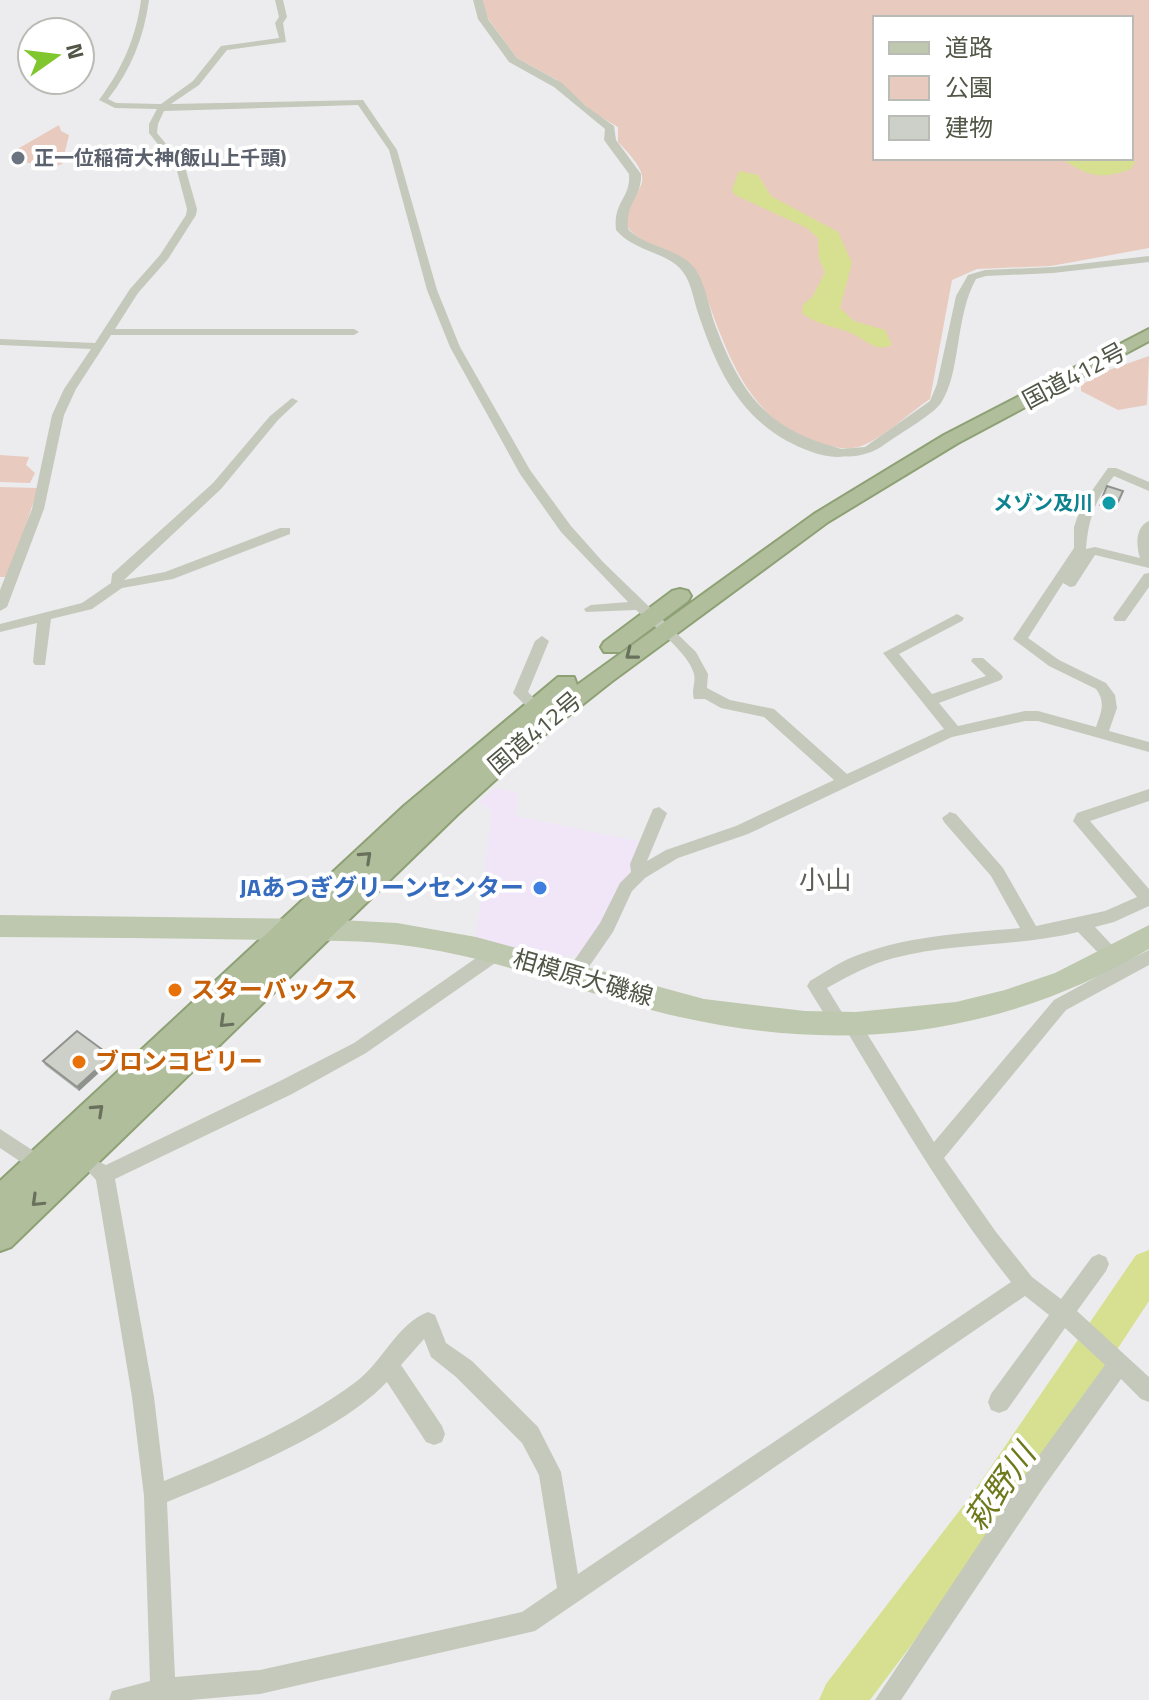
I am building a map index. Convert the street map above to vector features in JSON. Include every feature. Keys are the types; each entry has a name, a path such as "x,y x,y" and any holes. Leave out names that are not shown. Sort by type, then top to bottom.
{"highway":[{"name":"国道412号","path":"0,1202 413,813 536,707 651,617 784,527 941,432 996,407 1149,322"},
{"name":"国道412号","path":"0,1236 93,1167 322,929 449,807 541,725 651,617 951,439 1149,334"}],"main road":[{"name":"相模原大磯線","path":"0,926 322,929 415,936 495,954 659,1000 766,1020 846,1025 908,1020 987,1007 1120,964 1149,936"}],"street":[{"path":"145,0 141,29 114,86 103,100 115,105 162,107 360,102 393,150 432,290 455,347 524,471 566,529 691,655 701,674 700,693 726,704 769,713 844,780"},
{"path":"0,607 38,509 58,415 70,389 134,291 164,257 191,215 180,167 152,128 162,107 198,81 227,46 283,40 279,0"},
{"path":"478,0 483,19 513,60 558,85 582,108 610,128 610,140 636,173 634,191 620,212 622,230 636,243 674,259 690,271 738,392 757,412 804,446 841,453 868,450 935,403 943,384 961,296 972,277 985,273 1053,270 1149,259"},
{"path":"107,332 354,332"},
{"path":"0,342 99,346"},
{"path":"118,585 117,577 217,486 292,401"},
{"path":"1101,733 1110,708 1108,695 1101,686 1054,663 1017,637 1080,548 1079,538 1087,509 1098,487 1112,471 1149,487"},
{"path":"1149,525 1142,544 1149,564"},
{"path":"0,628 87,606 118,585 168,576 285,531"},
{"path":"1070,583 1084,569 1090,552 1149,564"},
{"path":"1120,618 1149,577"},
{"path":"591,609 651,617"},
{"path":"40,662 45,616"},
{"path":"954,731 890,653 957,618"},
{"path":"536,707 520,693 542,641"},
{"path":"928,701 996,677 978,661"},
{"path":"573,976 607,927 626,887 639,874 672,854 742,830 954,731 1038,716 1149,747"},
{"path":"1149,795 1083,817 1081,821 1148,899 1128,911 1032,934 947,939 839,969 816,986 846,1025 989,1239 1025,1284 1149,1391"},
{"path":"639,874 638,864 659,813"},
{"path":"950,818 997,872 1032,934"},
{"path":"1081,924 1120,964"},
{"path":"163,1690 155,1496 143,1397 93,1167 285,1088 360,1048 495,954"},
{"path":"933,1157 1060,1005 1120,964 1149,957"},
{"path":"0,1137 39,1165"},
{"path":"999,1402 1065,1316 1099,1264"},
{"path":"121,1700 163,1690 260,1682 527,1623 1025,1284"},
{"path":"155,1496 258,1453 366,1388 389,1366 413,1332 428,1322 438,1350 464,1369 530,1435 550,1472 570,1595"},
{"path":"887,1700 1115,1361"},
{"path":"389,1366 434,1434"}],"shaded area":[{"path":"1133,159 1135,162 1131,169 1110,175 1078,169 1063,160"},
{"path":"739,171 758,175 771,196 838,232 852,263 840,308 854,321 885,330 892,345 875,346 802,313 803,305 813,296 825,272 819,259 818,238 807,228 735,195 732,190"},
{"path":"494,788 517,792 515,816 642,842 628,876 618,887 589,944 580,954 555,959 476,938 492,811 478,803"}],"green space":[{"path":"483,0 1149,0 1149,248 1051,266 977,269 952,280 930,399 864,445 843,448 822,444 795,433 754,398 727,351 697,272 680,258 632,233 625,224 642,178 640,169 618,142 618,127 594,113 557,80 517,58 487,17"},
{"path":"59,125 61,131 69,135 62,164 50,168 12,159 14,151"},
{"path":"1149,356 1147,405 1118,410 1081,391 1081,385 1109,370"},
{"path":"0,455 29,457 26,465 35,473 30,483 0,482"},
{"path":"0,487 38,488 9,577 0,577"}],"building":[{"path":"1107,486 1123,491 1118,502 1102,498"},
{"name":"ブロンコビリー","path":"77,1031 111,1056 77,1087 43,1061"}],"waterway":[{"name":"萩野川","path":"842,1700 988,1508 1149,1268"}],"place":[{"name":"正一位稲荷大神(飯山上千頭)","path":"18,158"},
{"name":"メゾン及川","path":"1109,503"},
{"name":"JAあつぎグリーンセンター","path":"540,888"},
{"name":"スターバックス","path":"175,990"},
{"name":"ブロンコビリー","path":"79,1062"}],"district":[{"name":"小山","path":"825,880"}]}
